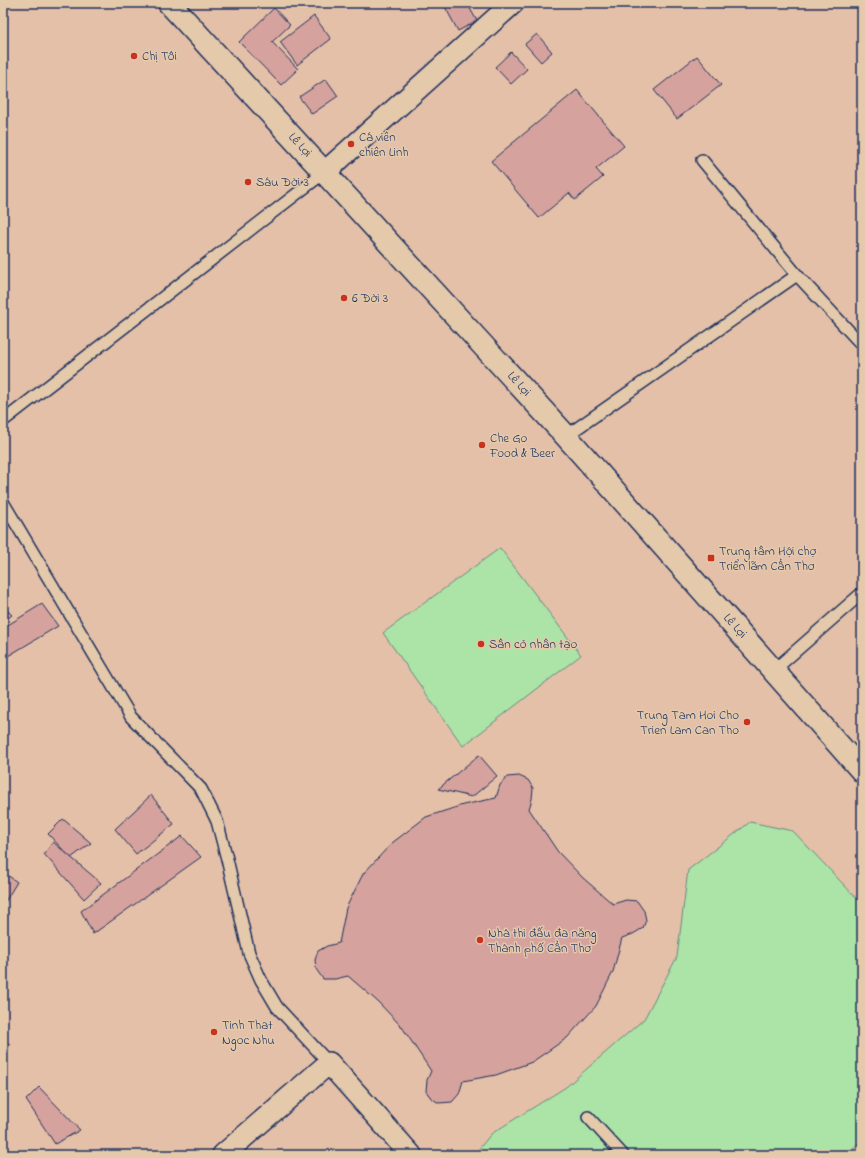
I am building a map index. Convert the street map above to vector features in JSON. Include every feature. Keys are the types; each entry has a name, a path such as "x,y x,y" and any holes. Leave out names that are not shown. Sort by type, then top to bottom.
{"street":[{"name":"Lê Lợi","path":"169,3 566,436 862,771"},
{"path":"324,172 513,3"},
{"path":"223,1155 329,1063 411,1155"}],"lane":[{"path":"702,160 797,275 862,345"},
{"path":"3,421 324,172"},
{"path":"566,436 797,275"},
{"path":"3,502 131,717 201,789 217,821 249,953 261,980 277,1006 329,1063"},
{"path":"774,670 862,593"},
{"path":"588,1116 624,1155"}],"green space":[{"name":"Sân cỏ nhân tạo","path":"500,548 581,655 463,746 383,633"},
{"path":"750,822 793,831 862,904 862,1139 847,1155 474,1155 491,1134 566,1087 644,1019 677,957 688,870"}],"building":[{"path":"443,3 467,3 477,21 458,31"},
{"path":"274,8 290,25 272,42 298,69 281,85 239,42"},
{"path":"314,16 331,39 297,65 280,42"},
{"path":"537,34 552,52 541,62 525,44"},
{"path":"511,52 527,69 511,84 495,67"},
{"path":"697,56 721,85 677,119 654,90"},
{"path":"326,79 338,96 312,114 299,97"},
{"path":"577,90 624,146 596,169 603,177 575,200 569,193 539,218 491,161"},
{"path":"42,604 58,626 3,659 3,628"},
{"path":"3,606 12,615 3,622"},
{"path":"479,755 497,776 472,797 438,789"},
{"name":"Nhà thi đấu đa năng Thành phố Cần Thơ","path":"519,776 528,780 533,788 529,809 558,852 583,878 613,904 626,900 637,901 644,911 646,920 643,928 622,938 613,972 596,1006 567,1038 532,1062 496,1075 463,1081 459,1094 452,1102 439,1103 431,1098 426,1091 427,1080 431,1071 402,1027 378,1002 348,976 335,979 323,979 316,969 315,960 318,951 327,946 339,943 346,908 363,874 392,843 426,817 463,805 496,798 500,785 507,777"},
{"path":"151,795 174,824 136,854 115,829"},
{"path":"63,819 91,843 71,858 48,834"},
{"path":"182,836 201,857 93,934 81,911"},
{"path":"53,842 101,883 84,899 44,854"},
{"path":"3,872 17,882 3,905"},
{"path":"3,1040 10,1045 3,1053"},
{"path":"39,1087 80,1130 55,1144 26,1100"}],"place":[{"name":"Chị Tôi","path":"134,56"},
{"name":"Cá viên chiên Linh","path":"351,144"},
{"name":"Sáu Đời 3","path":"248,182"},
{"name":"6 Đời 3","path":"344,298"},
{"name":"Che Go Food & Beer","path":"482,445"},
{"name":"Trung tâm Hội chợ Triển lãm Cần Thơ","path":"711,558"},
{"name":"Sân cỏ nhân tạo","path":"481,644"},
{"name":"Trung Tam Hoi Cho Trien Lam Can Tho","path":"747,722"},
{"name":"Nhà thi đấu đa năng Thành phố Cần Thơ","path":"480,940"},
{"name":"Tinh That Ngoc Nhu","path":"214,1032"}]}
